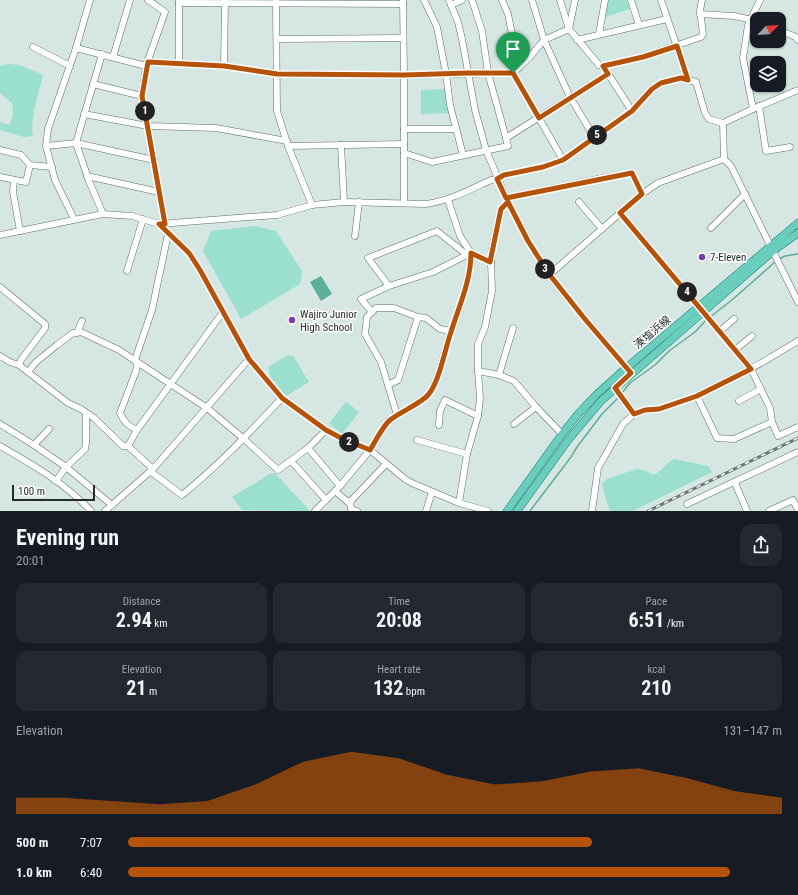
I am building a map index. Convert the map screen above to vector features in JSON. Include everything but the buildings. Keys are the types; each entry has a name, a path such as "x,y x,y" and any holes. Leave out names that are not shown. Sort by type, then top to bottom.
{"main road":[{"name":"湊塩浜線","path":"507,511 562,434 596,395 701,309 772,248 798,223"},
{"name":"湊塩浜線","path":"772,248 798,232"},
{"name":"湊塩浜線","path":"517,511 584,420 615,388 628,370"}],"street":[{"path":"74,219 55,180 46,146 48,128 76,48 90,0"},
{"path":"113,57 130,0"},
{"path":"148,0 165,12 147,64 142,96 154,160 162,224 168,234 189,253 249,359 282,398 326,430 370,450 405,479 459,503 488,511"},
{"path":"424,0 437,27 450,105 462,155"},
{"path":"462,0 450,2 458,22 462,39 475,110 486,150 497,179 528,241 549,274 628,370"},
{"path":"404,153 432,162 508,146 488,73 482,31 472,0"},
{"path":"502,0 508,14 518,68"},
{"path":"532,0 544,40 570,98 594,137"},
{"path":"560,0 569,29 599,65 603,66 632,111"},
{"path":"569,29 575,0"},
{"path":"599,34 605,0"},
{"path":"631,0 640,26"},
{"path":"661,0 688,80"},
{"path":"603,66 643,57 701,37 703,34 700,14 702,0"},
{"path":"757,12 760,0"},
{"path":"179,63 179,1 403,2 404,203"},
{"path":"224,66 225,2"},
{"path":"276,2 277,111 312,205"},
{"path":"700,14 734,16 750,20"},
{"path":"577,40 667,19"},
{"path":"750,24 748,25 743,58 766,151 790,147"},
{"path":"76,48 147,64 179,63 224,66 277,74 404,75 513,73 529,58 544,40 569,29"},
{"path":"786,33 798,40"},
{"path":"276,39 404,38"},
{"path":"33,47 70,66"},
{"path":"102,54 76,143 87,176 104,214"},
{"path":"513,73 563,160"},
{"path":"506,138 608,74"},
{"path":"0,235 104,214 132,216 162,224 277,215 312,205 344,202 426,204 448,200 504,175 543,167 563,160 632,111 652,89 661,83 681,78 696,82 705,113 709,119 723,123 756,107 798,90"},
{"path":"93,84 142,96"},
{"path":"84,114 148,126 216,128 288,143 341,145 404,144"},
{"path":"723,123 724,158 731,166 798,302"},
{"path":"404,129 456,129"},
{"path":"46,146 76,143 154,160"},
{"path":"341,145 344,202"},
{"path":"0,150 21,155 30,165 52,167"},
{"path":"549,274 642,194 658,183 724,158"},
{"path":"0,177 26,182 30,165"},
{"path":"459,503 467,454 478,416 480,398 478,344 485,327 492,291 490,262 501,209 507,200 632,173 642,194"},
{"path":"87,176 159,192"},
{"path":"14,180 13,192 20,231"},
{"path":"711,228 745,194"},
{"path":"315,511 340,486 370,450 388,421 428,396 438,375 459,310 471,263 469,254 460,236 448,200"},
{"path":"355,236 359,202"},
{"path":"579,202 602,229"},
{"path":"620,213 751,369 770,408 772,422 778,436 798,428"},
{"path":"127,271 143,219"},
{"path":"389,286 368,258 437,231 469,254 490,262"},
{"path":"137,430 131,428 123,422 120,413 136,371 137,364 135,360 152,310 168,234"},
{"path":"372,312 362,299 389,286 433,272 469,254"},
{"path":"0,287 45,324 45,328 20,365"},
{"path":"397,415 381,362 365,334 367,317 376,308 394,308 418,317 426,318 440,329 451,331"},
{"path":"128,446 137,430 223,312"},
{"path":"388,385 398,380 418,317"},
{"path":"720,331 734,319"},
{"path":"77,332 82,321"},
{"path":"499,374 513,328"},
{"path":"28,372 36,362 50,350 73,333 81,332 120,350 206,408 244,439 278,470 308,448 326,430"},
{"path":"736,350 752,336"},
{"path":"592,511 598,468 623,424 634,414 645,410 659,409 697,396 751,369 798,341"},
{"path":"0,356 10,362 20,365 68,403 94,418 122,446 128,446 152,470 182,495 208,474 244,439 282,398"},
{"path":"106,511 152,470 249,359"},
{"path":"478,371 499,374 514,381 562,434"},
{"path":"615,388 634,414"},
{"path":"739,401 761,389"},
{"path":"697,396 717,438 734,438 772,422"},
{"path":"439,425 440,411 445,400 478,416"},
{"path":"514,424 536,407"},
{"path":"56,481 66,467 85,449 86,413"},
{"path":"0,424 66,467 112,505"},
{"path":"34,445 49,429"},
{"path":"417,440 467,454"},
{"path":"0,446 56,481 83,502 91,511"},
{"path":"308,448 340,486"},
{"path":"687,504 735,483 798,452"},
{"path":"291,461 326,500"},
{"path":"350,501 386,464"},
{"path":"735,483 747,511"},
{"path":"335,491 349,503 350,501"},
{"path":"426,511 432,492"},
{"path":"769,511 796,499 798,510"},
{"path":"350,501 351,509 357,511"}],"shaded area":[{"path":"608,0 627,0 630,9 605,17"},
{"path":"8,64 20,65 43,75 34,114 32,129 33,136 24,137 0,130 0,122 10,125 13,114 12,103 0,93 0,66"},
{"path":"445,89 449,113 421,114 421,90"},
{"path":"255,226 276,231 302,271 300,284 241,319 203,251 211,231"},
{"path":"321,276 332,294 321,301 310,282"},
{"path":"288,355 294,357 309,382 286,396 270,376 268,367"},
{"path":"346,402 359,412 342,434 329,423"},
{"path":"674,459 708,466 712,472 633,511 610,511 602,484 607,479 637,469 644,470 654,475"},
{"path":"275,473 309,510 308,511 242,510 232,497 270,474"}],"waterway":[{"path":"779,259 785,256 798,254"},
{"path":"710,317 732,300 776,261"},
{"path":"621,394 630,383 655,365 669,351 695,332 707,319"},
{"path":"530,511 602,414 619,397"}],"railway":[{"path":"648,511 798,438"}],"place":[{"name":"7-Eleven","path":"702,257"},
{"name":"Wajiro Junior High School","path":"292,320"}],"route":[{"path":"677,46 688,80 681,78 661,83 652,89 632,111 563,160 543,167 504,175 497,179 506,198 632,173 642,194 620,213 751,369 697,396 659,409 645,410 634,414 615,388 631,373 549,274 528,241 508,202 501,209 490,262 471,253 471,263 459,310 438,375 428,396 388,421 370,450 358,446 326,430 313,419 282,398 249,359 189,253 159,224 165,224 142,96 146,66 148,62 179,63 224,66 277,74 404,75 513,73 539,118 608,74 603,66 643,57 677,46"}]}
